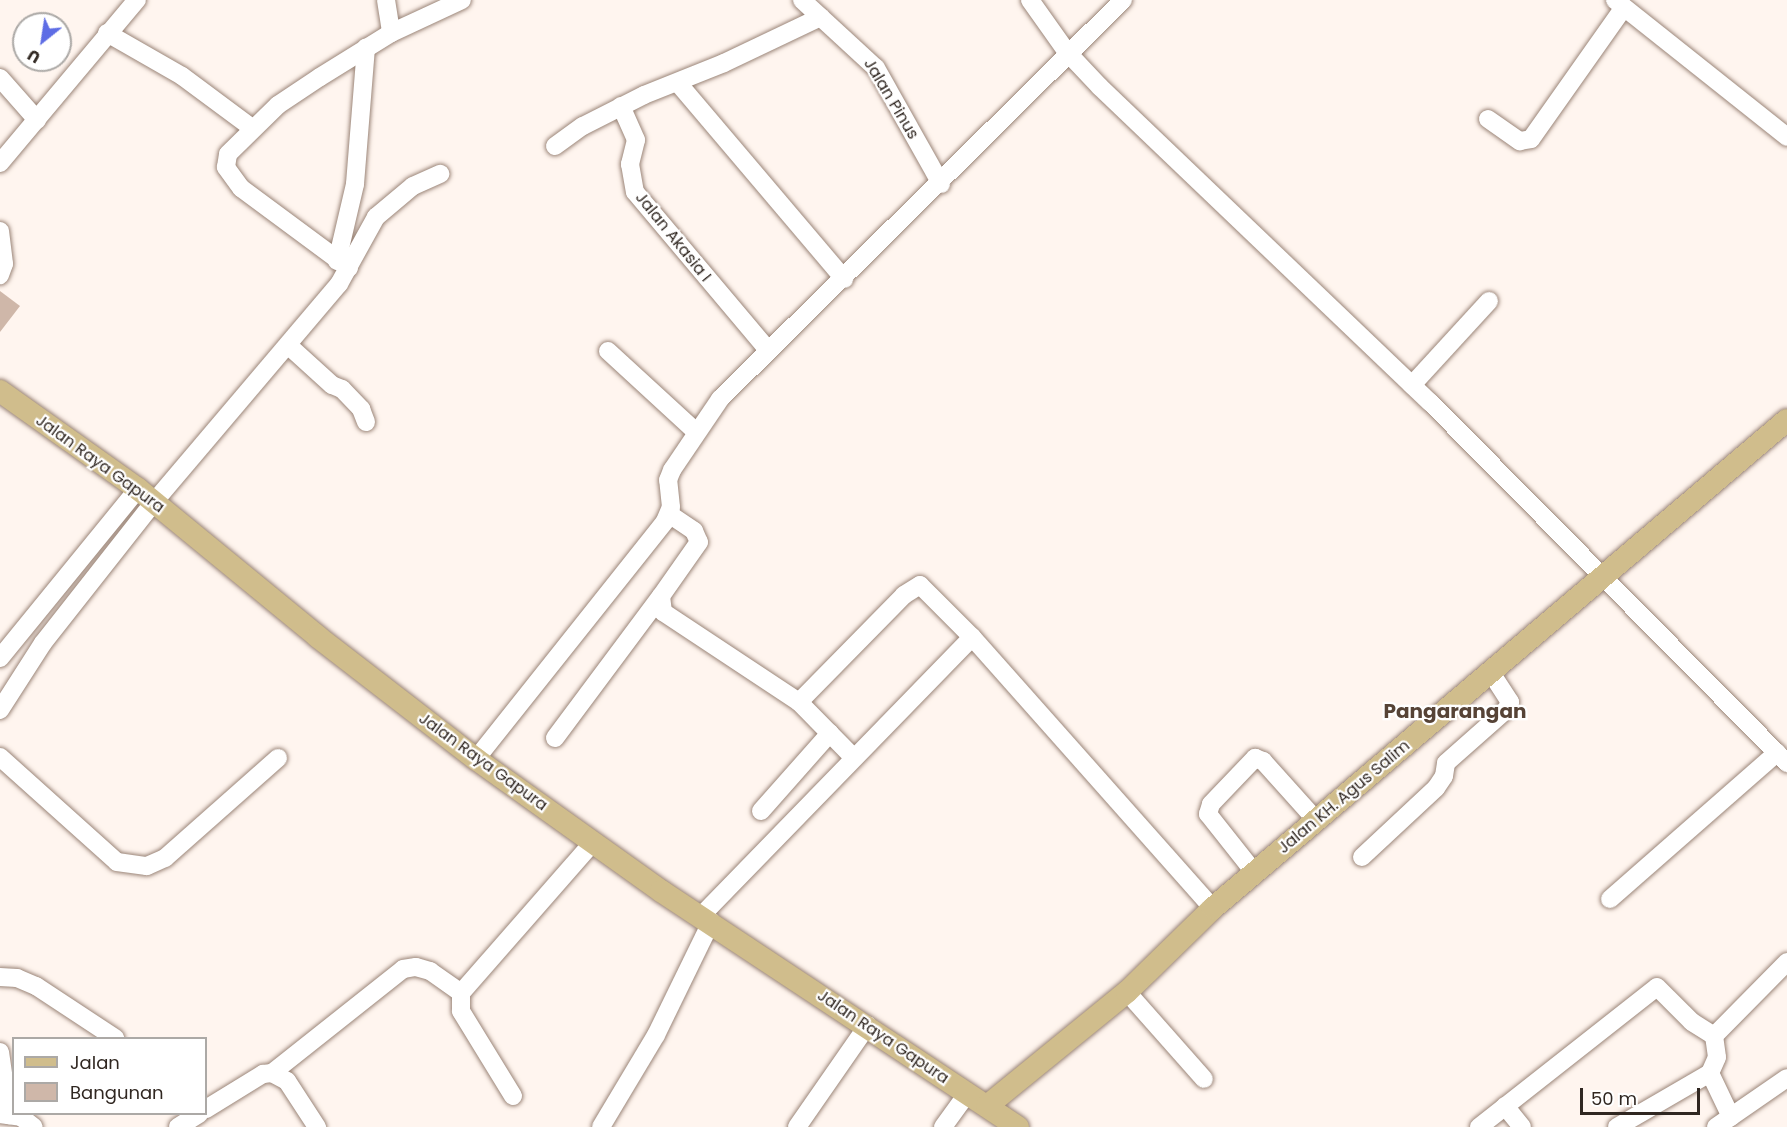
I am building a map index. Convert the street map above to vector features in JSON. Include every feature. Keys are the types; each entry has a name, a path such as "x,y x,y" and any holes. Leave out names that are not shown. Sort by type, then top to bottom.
{"main road":[{"name":"Jalan Raya Gapura","path":"0,390 146,495 318,637 476,759 706,919 1018,1127"},
{"name":"Jalan KH. Agus Salim","path":"987,1106 1127,992 1213,908 1254,872 1604,578 1787,420"}],"street":[{"path":"0,163 137,0"},
{"path":"343,264 377,41 386,0"},
{"path":"343,264 231,178 226,167 228,154 278,105 377,41 462,0"},
{"name":"Jalan Pinus","path":"802,0 876,68 941,184"},
{"path":"1030,0 1067,52 1412,385 1782,758 1610,899"},
{"path":"476,759 669,514 672,470 696,432 727,391 941,184 1067,52 1123,0"},
{"path":"1488,119 1520,141 1531,139 1619,4 1787,137"},
{"path":"555,146 621,106 678,83 821,16"},
{"path":"107,33 182,76 252,128"},
{"path":"0,78 38,120"},
{"path":"678,83 844,279"},
{"name":"Jalan Akasia I","path":"621,106 636,140 630,164 635,192 768,350"},
{"path":"0,658 146,495 289,346 343,264 385,207 413,186 440,174"},
{"path":"0,231 4,264 0,275"},
{"path":"1412,385 1489,301"},
{"path":"289,346 332,385 342,389 361,409 366,422"},
{"path":"608,351 696,432"},
{"path":"0,710 30,660 146,495"},
{"path":"555,738 699,542 694,531 669,514"},
{"path":"799,702 904,596 920,585 972,637 1213,908"},
{"path":"661,596 663,612 799,702 854,758"},
{"path":"601,1127 656,1035 706,919 854,758 972,637"},
{"path":"1362,857 1436,788 1444,776 1446,763 1506,710 1510,702 1491,673"},
{"path":"761,811 830,734"},
{"path":"0,757 117,862 147,866 165,858 278,758"},
{"path":"1254,872 1208,814 1211,804 1255,758 1263,761 1316,820"},
{"path":"513,1096 461,1011 461,993 593,842"},
{"path":"1714,1036 1787,962"},
{"path":"207,1108 263,1074 272,1073 404,969 416,967 430,971 461,993"},
{"path":"0,977 17,978 36,986 113,1037"},
{"path":"1479,1127 1657,987 1692,1022 1714,1036 1717,1057 1710,1073 1617,1127"},
{"path":"1127,992 1204,1079"},
{"path":"797,1127 867,1025"},
{"path":"0,1052 4,1114 21,1117 34,1127"},
{"path":"272,1073 286,1082 317,1127"},
{"path":"1710,1073 1724,1122 1787,1078"},
{"path":"943,1127 967,1094"},
{"path":"1504,1106 1522,1127"},
{"path":"178,1127 196,1115"}],"building":[{"path":"0,291 20,306 0,332"}],"district":[{"name":"Pangarangan","path":"1455,711"}]}
